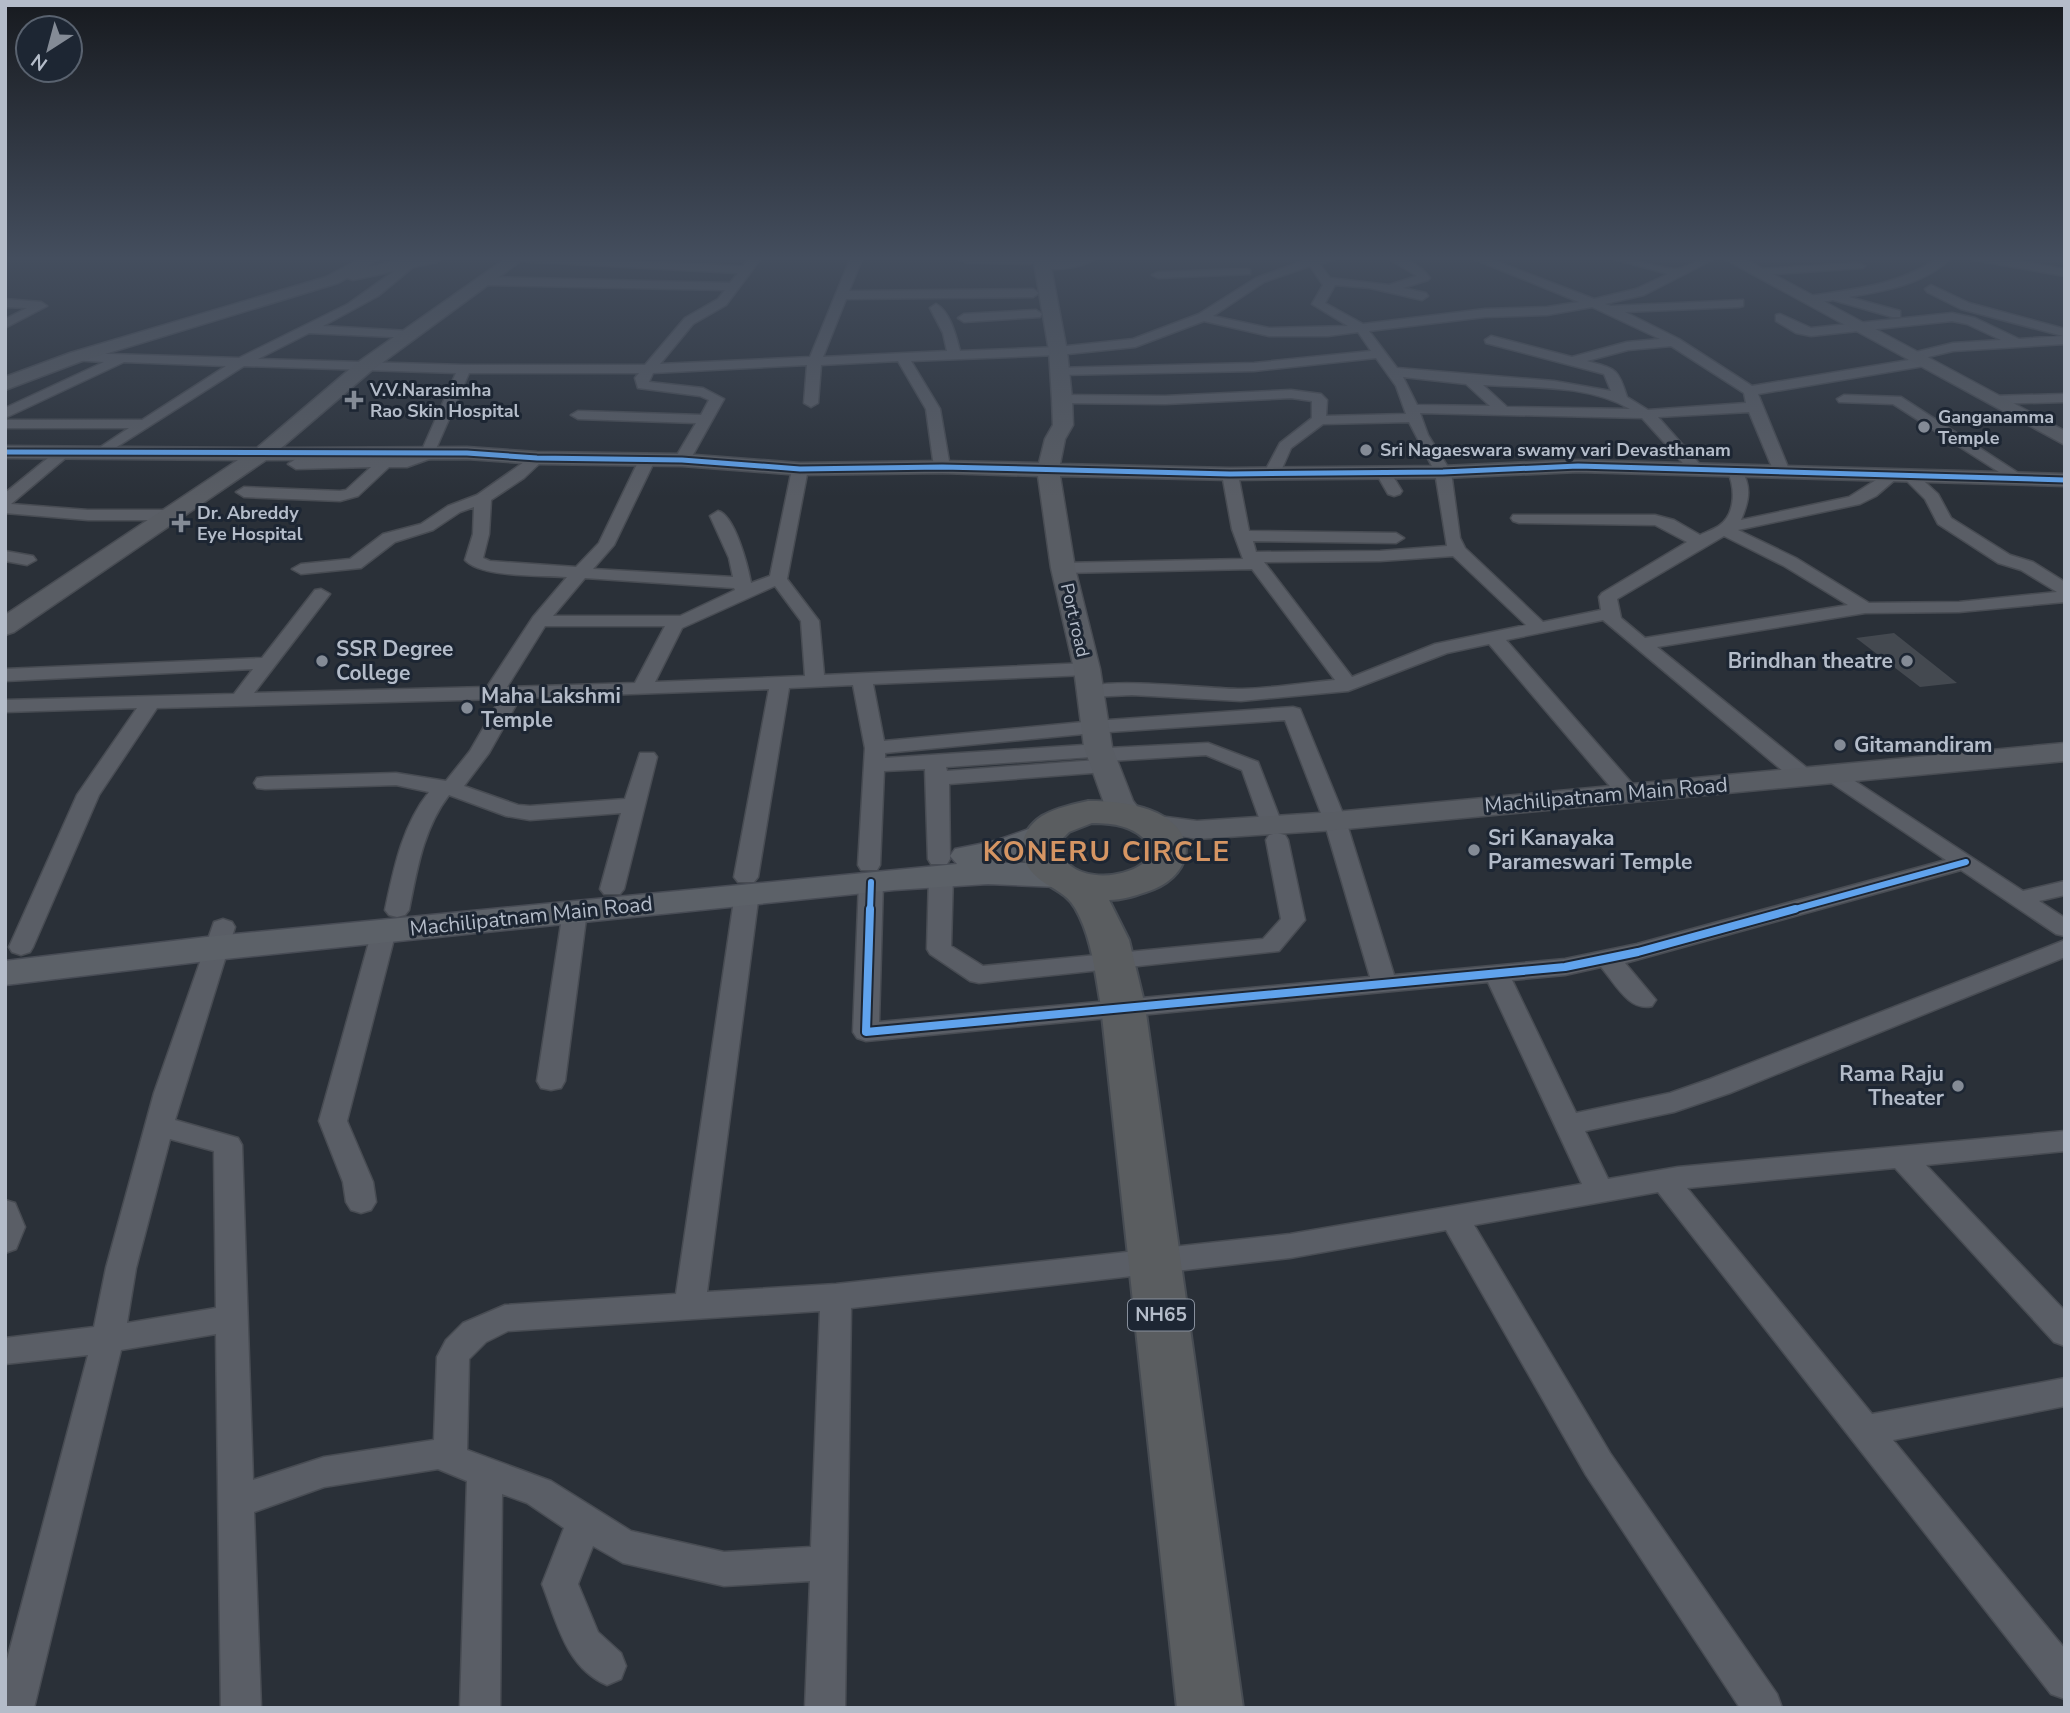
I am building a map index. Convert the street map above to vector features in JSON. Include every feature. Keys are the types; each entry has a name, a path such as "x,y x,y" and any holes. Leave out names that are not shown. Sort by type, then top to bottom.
{"highway":[{"path":"1056,825 1088,812 1138,819 1160,831 1168,842 1170,854 1165,865 1141,883 1099,923"},
{"name":"NH65","path":"1056,825 1039,845 1040,856 1046,867 1099,923 1154,1263 1210,1708"}],"main road":[{"name":"Machilipatnam Main Road","path":"11,956 391,921 575,911 747,885 940,867 1020,847 1056,825"},
{"name":"Machilipatnam Main Road","path":"940,867 1037,873 1099,923"},
{"name":"Machilipatnam Main Road","path":"391,921 612,890 747,885"}],"street":[{"path":"5,384 76,357 143,337"},
{"path":"104,451 239,363 289,337"},
{"path":"5,626 264,452 364,367 406,337"},
{"path":"676,337 642,378 643,385 713,395 717,399 682,460"},
{"path":"811,403 814,363 824,337"},
{"path":"950,337 954,354"},
{"path":"1045,337 1059,371 1063,425 1055,439 1048,469"},
{"path":"1048,337 1049,421 1055,439"},
{"path":"76,357 364,367 649,369 1050,351 1135,343 1151,337"},
{"path":"1368,337 1403,386 1421,435 1443,472 1452,538 1457,550 1538,627"},
{"path":"1663,337 1751,391 1919,360 1953,347 2065,340"},
{"path":"1879,337 2065,439"},
{"path":"2006,337 2017,342"},
{"path":"1491,340 1609,371 1620,398"},
{"path":"1573,361 1627,346 1671,341"},
{"path":"2033,341 2054,353"},
{"path":"1062,399 1168,385 1254,367 1382,354"},
{"path":"902,357 933,409 942,467"},
{"path":"5,414 121,359"},
{"path":"296,464 413,461 426,455 464,369"},
{"path":"1059,371 1168,385 1307,395 1320,400 1319,420"},
{"path":"1394,372 1587,391 1620,398 1645,414 1696,469"},
{"path":"1839,374 1896,400 2018,478"},
{"path":"1470,380 1502,410"},
{"path":"1751,391 1754,407 1782,472"},
{"path":"1992,400 2065,398"},
{"path":"1844,399 1896,400"},
{"path":"1272,473 1284,446 1319,420 1502,410 1645,414 1754,407"},
{"path":"578,415 704,419"},
{"path":"5,424 145,424"},
{"path":"5,452 467,453 537,458 682,460 800,468 942,467 1272,473 1389,482 1443,472 1578,466 2065,480"},
{"path":"5,501 64,452"},
{"path":"301,569 355,564 389,538 427,527 454,509 483,498 519,475 537,458"},
{"path":"361,1202 358,1182 333,1121 391,921 411,839 435,798 479,753 503,693 539,621 606,545 647,460"},
{"path":"244,492 341,496 352,493 384,463"},
{"path":"800,468 778,579 810,621 815,682"},
{"name":"Port road","path":"1048,469 1065,574 1089,680 1101,753 1119,803 1138,819"},
{"path":"1727,528 1744,497 1743,484 1736,472"},
{"path":"1230,474 1242,536 1254,561 1348,685"},
{"path":"1900,475 1854,501 1727,528 1699,542 1608,597 1612,620 1829,779 1966,862 2065,929"},
{"path":"1900,475 1932,497 1944,521 2004,559 2027,566 2065,590"},
{"path":"483,498 481,534 474,555 477,564 743,587"},
{"path":"5,508 88,515 169,515"},
{"path":"718,516 738,558 743,587"},
{"path":"1519,518 1655,520 1668,523 1699,542"},
{"path":"1727,528 1790,562 1865,608"},
{"path":"1242,536 1396,538"},
{"path":"1065,574 1326,554 1406,556 1457,550"},
{"path":"5,556 27,560"},
{"path":"1065,574 1138,580"},
{"path":"642,689 675,625 743,587 778,579"},
{"path":"240,699 321,594"},
{"path":"1642,644 1865,608 1959,607 2065,597"},
{"path":"5,706 642,689 862,680 1089,680 1132,689 1241,695 1348,685 1442,648 1611,613"},
{"path":"539,621 684,621"},
{"path":"1494,638 1572,725 1628,793"},
{"path":"5,675 268,663"},
{"path":"862,680 875,756 866,1032 1099,923 1384,982 1565,967 1966,862"},
{"path":"690,1306 747,885 780,684"},
{"path":"11,956 88,795 152,701"},
{"path":"875,756 936,770 1101,753 1293,713 1337,829 1384,982"},
{"path":"875,756 1208,749 1219,753 1251,766 1274,832 1293,920 1270,946 1099,923 979,975 939,949 940,867 936,770"},
{"name":"Machilipatnam Main Road","path":"1138,819 1197,830 1274,832 1337,829 2065,752"},
{"path":"1056,825 1089,800 1101,753"},
{"path":"612,890 647,757"},
{"name":"Machilipatnam Main Road","path":"1337,829 1628,793 2065,767"},
{"path":"265,783 396,779 447,788 482,797 514,811 530,813 635,805"},
{"name":"Machilipatnam Main Road","path":"1165,865 1183,850 1274,832"},
{"path":"2019,899 2065,888"},
{"path":"551,1081 575,911"},
{"path":"14,1708 108,1339 121,1268 159,1126 219,937"},
{"path":"1568,1125 1674,1102 1720,1086 2065,948"},
{"path":"1607,958 1643,1000"},
{"path":"1496,973 1600,1192"},
{"path":"159,1126 228,1145 242,1708"},
{"path":"450,1459 453,1357 459,1345 474,1331 505,1318 836,1297 1154,1263 1290,1246 1664,1181 2065,1141"},
{"path":"1901,1156 2065,1333"},
{"path":"1664,1181 2065,1680"},
{"path":"5,1211 8,1213 10,1227 5,1241"},
{"path":"1454,1217 1598,1464 1763,1708"},
{"path":"825,1708 836,1297"},
{"path":"5,1350 108,1339 231,1319"},
{"path":"1866,1430 2065,1392"},
{"path":"236,1502 324,1472 438,1454 539,1492 623,1546 724,1569 828,1563"},
{"path":"480,1708 485,1472"},
{"path":"585,1521 560,1584 585,1645 607,1666"}],"building":[{"name":"Brindhan theatre","path":"1894,633 1957,683 1920,687 1856,638"}],"cycle path":[{"path":"5,452 467,453 537,458 682,460 800,469 942,467 1230,474 1443,472 1578,466 2065,480"},
{"path":"871,882 866,1032 1565,967 1638,952 1966,862"}],"place":[{"name":"V.V.Narasimha Rao Skin Hospital","path":"354,400"},
{"name":"Ganganamma Temple","path":"1924,427"},
{"name":"Sri Nagaeswara swamy vari Devasthanam","path":"1366,450"},
{"name":"Dr. Abreddy Eye Hospital","path":"181,523"},
{"name":"SSR Degree College","path":"322,661"},
{"name":"Brindhan theatre","path":"1907,661"},
{"name":"Maha Lakshmi Temple","path":"467,708"},
{"name":"Gitamandiram","path":"1840,745"},
{"name":"Sri Kanayaka Parameswari Temple","path":"1474,850"},
{"name":"Rama Raju Theater","path":"1958,1086"}],"district":[{"name":"KONERU CIRCLE","path":"1107,852"}]}
